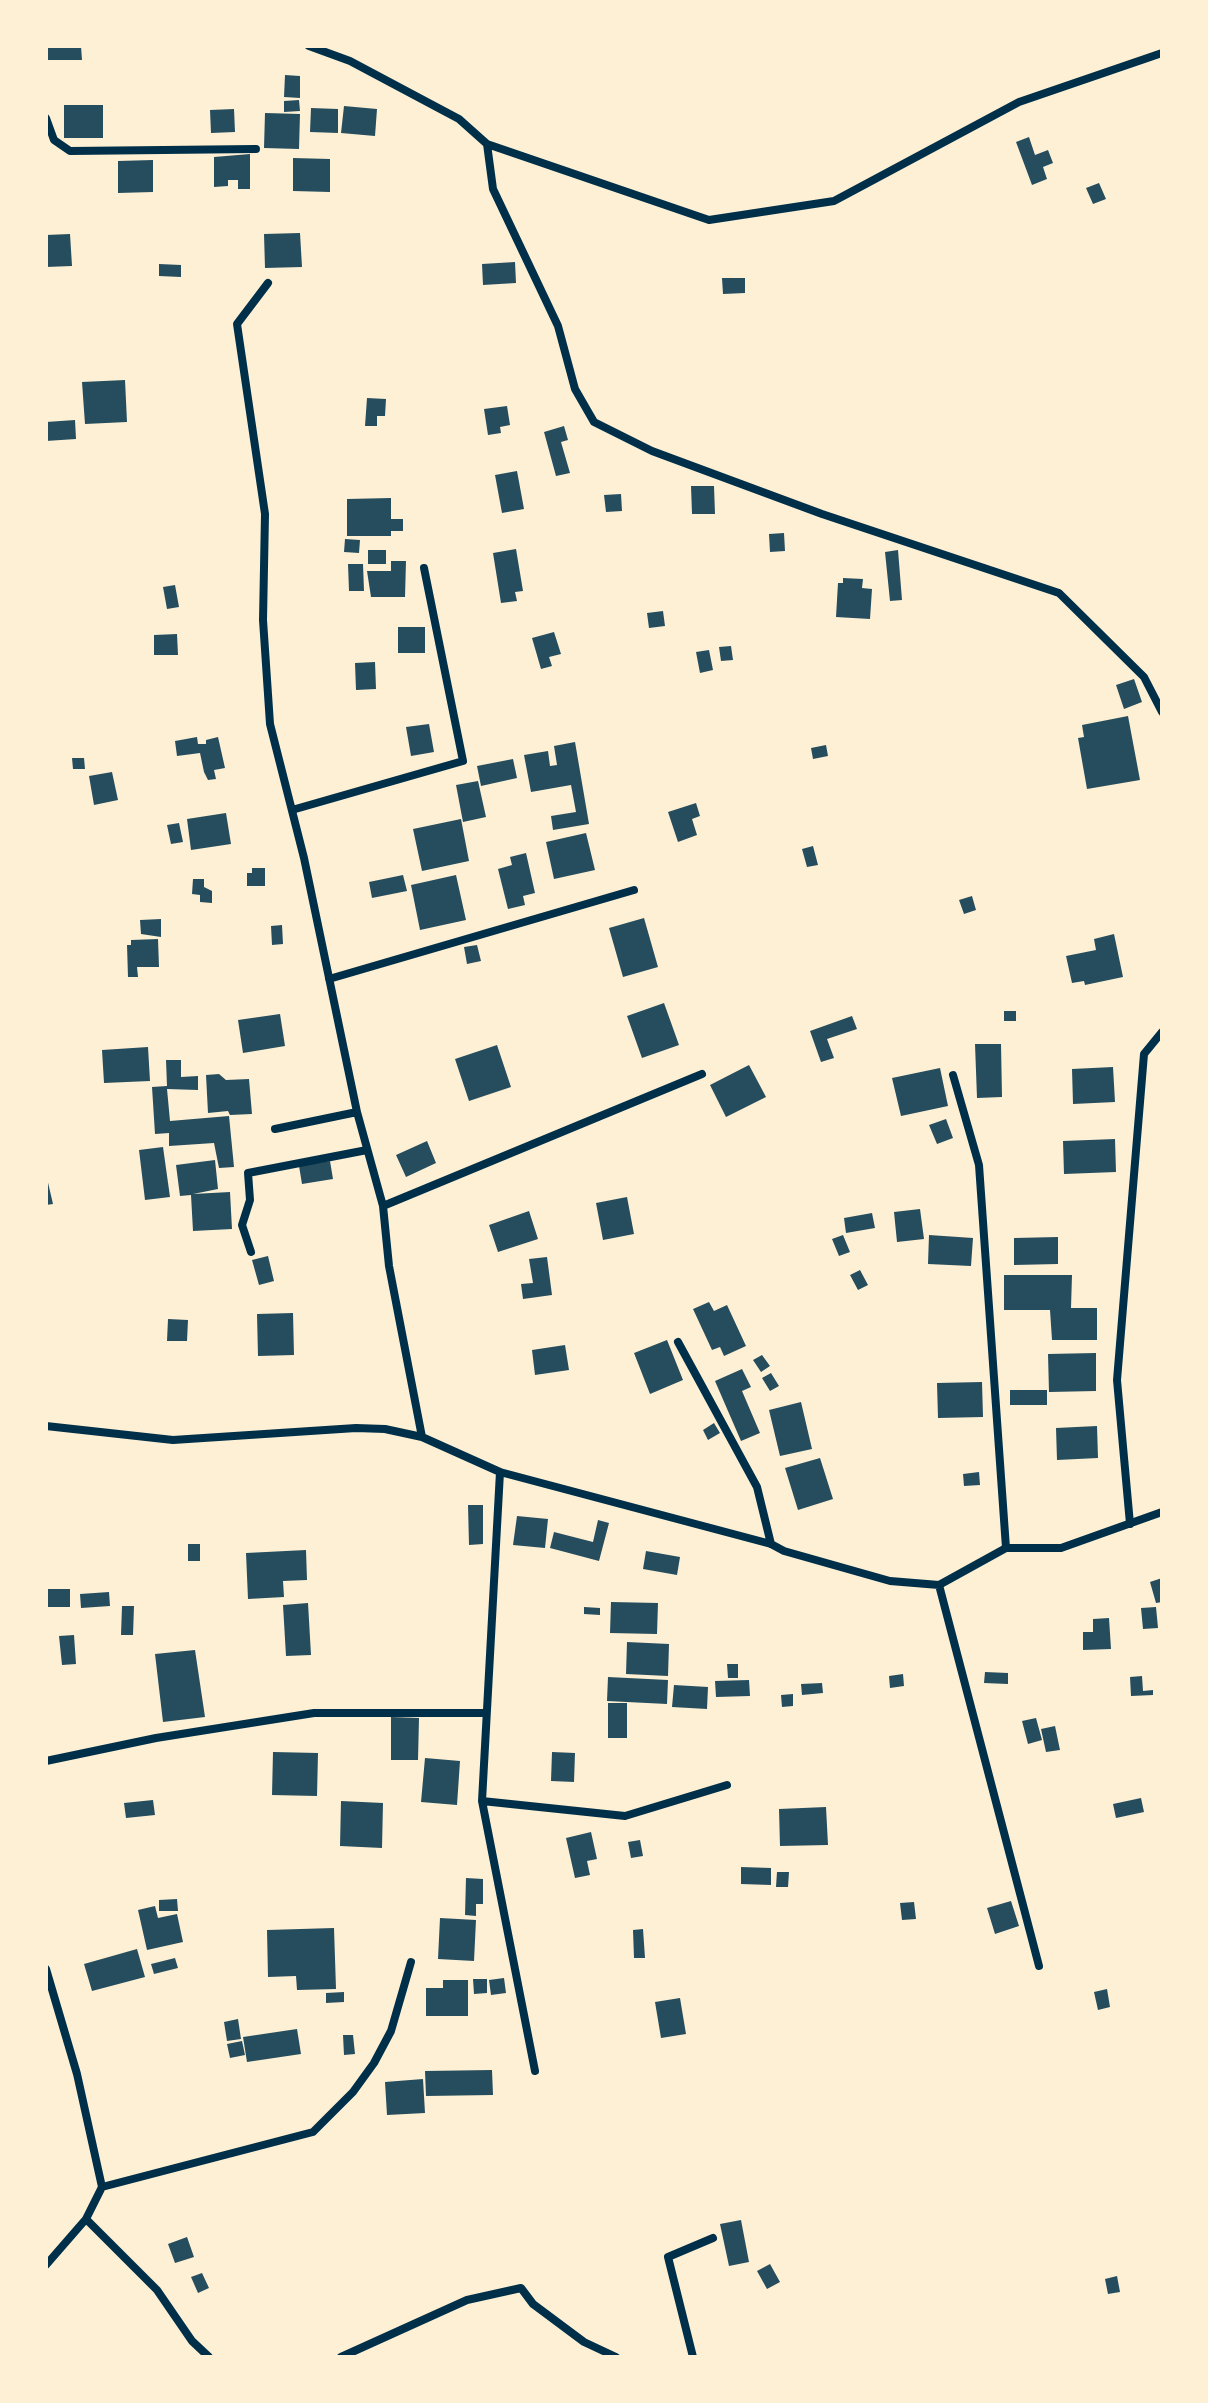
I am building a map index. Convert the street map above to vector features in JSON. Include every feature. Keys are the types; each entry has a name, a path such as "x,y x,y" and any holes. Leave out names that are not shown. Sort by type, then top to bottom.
{"street":[{"path":"309,46 350,61 459,119 487,144 709,220 834,201 1019,102 1162,53"},
{"path":"46,118 54,140 70,151 256,149"},
{"path":"487,144 493,189 558,326 575,389 594,422 652,451 822,514 1059,593 1144,677 1162,712"},
{"path":"268,283 237,324 265,514 263,620 270,724 292,810 357,1112 383,1206 389,1266 422,1437"},
{"path":"292,810 463,761 424,568"},
{"path":"329,979 634,890"},
{"path":"1130,1524 1117,1380 1144,1054 1162,1032"},
{"path":"383,1206 702,1074"},
{"path":"953,1075 979,1165 1006,1548"},
{"path":"275,1129 357,1112"},
{"path":"251,1252 242,1225 250,1200 248,1173 367,1150"},
{"path":"678,1342 757,1487 771,1544"},
{"path":"46,1426 173,1440 356,1428 422,1437 500,1472 771,1544 890,1581 939,1585 1006,1548 1061,1548 1162,1512"},
{"path":"500,1472 482,1801 535,2071"},
{"path":"939,1585 1039,1966"},
{"path":"46,1761 156,1738 314,1713 485,1713"},
{"path":"482,1801 625,1816 727,1785"},
{"path":"102,2187 313,2132 353,2092 374,2063 391,2031 411,1962"},
{"path":"46,1969 77,2074 102,2187 86,2219 46,2265"},
{"path":"86,2219 157,2290 192,2341 209,2357"},
{"path":"693,2357 668,2257 713,2238"},
{"path":"341,2357 467,2300 521,2288 533,2304 584,2342 616,2357"}],"building":[{"path":"46,46 81,46 82,60 46,60"},
{"path":"285,75 300,76 300,98 284,97"},
{"path":"299,100 300,111 284,112 284,101"},
{"path":"64,105 103,105 103,138 64,138"},
{"path":"344,106 377,109 375,136 341,133"},
{"path":"311,108 338,109 338,133 310,132"},
{"path":"234,109 235,132 211,133 210,110"},
{"path":"265,113 300,114 299,149 264,148"},
{"path":"1029,137 1035,155 1048,150 1053,163 1043,167 1047,179 1032,185 1016,142"},
{"path":"250,154 250,189 238,189 238,180 228,180 228,186 214,187 214,157"},
{"path":"293,158 330,159 330,192 293,191"},
{"path":"153,160 153,192 118,193 118,161"},
{"path":"1099,183 1106,199 1093,204 1086,188"},
{"path":"300,233 302,267 265,268 264,234"},
{"path":"70,234 72,266 46,267 46,235"},
{"path":"515,262 516,283 483,285 482,264"},
{"path":"159,264 181,265 181,277 159,276"},
{"path":"722,278 745,278 745,293 723,294"},
{"path":"125,380 127,422 85,424 82,382"},
{"path":"367,398 386,399 385,416 377,416 377,426 365,426"},
{"path":"507,406 510,425 500,427 501,433 488,435 484,409"},
{"path":"75,420 76,439 46,441 46,422"},
{"path":"564,426 568,440 561,442 570,473 556,476 544,432"},
{"path":"517,471 524,509 502,513 495,475"},
{"path":"691,486 714,486 715,514 692,514"},
{"path":"621,494 622,511 606,512 604,495"},
{"path":"391,498 391,519 403,519 403,531 391,531 391,536 347,536 347,499"},
{"path":"784,533 785,551 770,552 769,534"},
{"path":"345,539 360,540 359,553 344,552"},
{"path":"516,549 523,591 515,592 517,601 501,603 493,553"},
{"path":"368,550 386,550 386,564 368,564"},
{"path":"898,550 902,600 890,601 885,552"},
{"path":"391,561 406,561 405,597 371,597 367,571 391,571"},
{"path":"348,564 363,564 364,591 349,591"},
{"path":"843,578 863,579 862,588 872,589 870,619 836,617 838,583 843,583"},
{"path":"175,585 179,607 167,609 163,587"},
{"path":"663,611 665,626 649,628 647,613"},
{"path":"398,627 425,627 425,653 398,653"},
{"path":"554,632 561,654 549,657 552,666 541,669 532,638"},
{"path":"177,634 178,655 154,655 154,635"},
{"path":"731,646 733,660 721,661 719,647"},
{"path":"709,650 713,670 700,673 696,652"},
{"path":"375,662 376,689 356,690 355,663"},
{"path":"1134,679 1142,702 1124,709 1116,685"},
{"path":"1128,716 1140,780 1087,789 1078,738 1084,737 1082,725"},
{"path":"429,724 434,752 411,756 406,727"},
{"path":"197,737 198,744 206,744 206,740 218,737 225,768 214,770 216,779 208,780 200,753 177,756 175,741"},
{"path":"575,742 589,824 553,830 551,816 576,812 571,785 531,792 524,755 548,751 550,766 557,765 554,746"},
{"path":"826,745 828,756 813,759 811,748"},
{"path":"72,758 84,758 85,769 73,769"},
{"path":"513,759 517,778 481,786 477,766"},
{"path":"112,772 118,800 94,805 89,776"},
{"path":"478,781 486,817 463,822 456,785"},
{"path":"696,803 700,816 692,819 697,835 678,842 668,812"},
{"path":"226,813 231,844 191,850 187,819"},
{"path":"461,819 469,861 422,871 413,829"},
{"path":"179,823 183,842 171,844 167,825"},
{"path":"586,833 595,870 554,879 546,842"},
{"path":"813,846 818,865 807,867 802,849"},
{"path":"526,853 535,893 523,896 525,905 508,909 498,869 512,865 510,857"},
{"path":"252,868 265,868 265,886 247,886 247,873 252,873"},
{"path":"403,875 407,891 372,898 369,882"},
{"path":"456,875 466,920 420,930 411,885"},
{"path":"193,879 204,879 204,887 212,891 212,903 200,902 200,895 192,894"},
{"path":"972,896 976,910 964,914 959,900"},
{"path":"644,918 658,967 623,977 609,928"},
{"path":"161,919 161,937 141,934 140,920"},
{"path":"282,925 283,944 272,945 271,926"},
{"path":"1114,934 1123,977 1085,985 1084,981 1072,983 1066,956 1096,950 1094,939"},
{"path":"158,939 159,967 137,967 138,977 128,977 127,945 131,945 131,940"},
{"path":"477,945 481,961 467,964 464,947"},
{"path":"664,1003 679,1045 642,1058 627,1016"},
{"path":"1004,1011 1016,1011 1016,1021 1004,1021"},
{"path":"280,1014 285,1046 243,1053 238,1020"},
{"path":"852,1016 857,1029 827,1039 834,1058 821,1062 810,1031"},
{"path":"975,1044 1001,1044 1002,1097 977,1098"},
{"path":"497,1045 511,1087 469,1101 455,1059"},
{"path":"148,1047 150,1081 104,1083 102,1050"},
{"path":"166,1060 181,1060 181,1077 198,1076 198,1090 167,1089 170,1121 229,1116 234,1167 219,1168 214,1143 169,1146 169,1133 155,1134 152,1087 167,1086"},
{"path":"749,1065 766,1097 726,1117 710,1085"},
{"path":"1113,1067 1115,1102 1073,1104 1072,1069"},
{"path":"940,1068 948,1106 901,1116 892,1078"},
{"path":"219,1074 226,1080 249,1079 252,1114 230,1115 228,1111 208,1113 206,1075"},
{"path":"946,1119 953,1138 937,1144 929,1125"},
{"path":"1115,1139 1116,1172 1064,1174 1063,1141"},
{"path":"427,1141 436,1163 406,1177 396,1155"},
{"path":"163,1147 170,1197 145,1200 139,1150"},
{"path":"215,1160 218,1189 193,1194 230,1192 232,1229 193,1231 191,1195 180,1196 176,1165"},
{"path":"330,1161 333,1179 302,1184 299,1166"},
{"path":"46,1174 53,1204 46,1205"},
{"path":"627,1197 634,1234 603,1240 596,1203"},
{"path":"920,1209 924,1239 897,1242 894,1212"},
{"path":"529,1211 538,1239 498,1252 489,1225"},
{"path":"872,1213 875,1228 846,1233 844,1218"},
{"path":"843,1235 850,1252 839,1256 832,1239"},
{"path":"929,1235 973,1238 971,1266 928,1264"},
{"path":"1058,1237 1058,1264 1014,1265 1014,1238"},
{"path":"268,1256 274,1281 259,1285 252,1260"},
{"path":"547,1257 552,1295 523,1299 521,1284 533,1283 529,1259"},
{"path":"860,1270 868,1285 858,1290 850,1275"},
{"path":"1004,1275 1072,1275 1071,1308 1097,1308 1097,1340 1052,1340 1050,1310 1004,1310"},
{"path":"709,1302 714,1311 727,1305 746,1346 724,1356 720,1347 712,1350 693,1309"},
{"path":"293,1313 294,1355 258,1356 257,1314"},
{"path":"168,1319 188,1320 187,1341 167,1341"},
{"path":"667,1340 683,1380 650,1394 634,1353"},
{"path":"565,1345 569,1370 535,1375 532,1350"},
{"path":"1096,1353 1096,1391 1049,1392 1048,1354"},
{"path":"762,1355 770,1366 761,1372 753,1360"},
{"path":"742,1369 751,1387 742,1391 760,1433 741,1441 715,1381"},
{"path":"771,1373 779,1386 770,1391 762,1378"},
{"path":"982,1382 983,1417 938,1418 937,1383"},
{"path":"1010,1390 1047,1390 1047,1405 1010,1405"},
{"path":"801,1402 812,1449 780,1456 769,1410"},
{"path":"714,1423 720,1433 708,1440 703,1430"},
{"path":"1097,1426 1098,1458 1057,1460 1056,1428"},
{"path":"820,1458 833,1499 798,1510 785,1468"},
{"path":"979,1472 980,1485 964,1486 963,1474"},
{"path":"468,1505 483,1505 483,1544 469,1545"},
{"path":"517,1516 548,1519 545,1548 513,1545"},
{"path":"598,1520 609,1523 599,1561 550,1548 554,1532 593,1542"},
{"path":"188,1544 200,1544 200,1561 188,1561"},
{"path":"306,1550 307,1580 283,1581 284,1597 248,1599 246,1553"},
{"path":"646,1551 680,1557 677,1575 643,1569"},
{"path":"1162,1578 1162,1602 1156,1603 1150,1582"},
{"path":"46,1589 70,1589 70,1607 46,1607"},
{"path":"109,1592 110,1606 81,1608 80,1594"},
{"path":"611,1602 658,1603 657,1634 610,1633"},
{"path":"308,1603 311,1655 286,1656 283,1605"},
{"path":"122,1606 134,1606 133,1635 121,1635"},
{"path":"584,1607 600,1608 600,1615 584,1614"},
{"path":"1156,1607 1158,1628 1143,1629 1141,1608"},
{"path":"1109,1618 1111,1649 1083,1650 1083,1632 1093,1632 1093,1619"},
{"path":"74,1635 76,1664 62,1665 59,1636"},
{"path":"627,1642 669,1644 668,1676 626,1674"},
{"path":"195,1650 205,1717 163,1722 155,1654"},
{"path":"727,1664 738,1664 738,1678 728,1678"},
{"path":"985,1672 1008,1673 1008,1684 984,1683"},
{"path":"903,1674 904,1686 890,1688 889,1676"},
{"path":"1142,1676 1143,1691 1153,1690 1153,1695 1131,1696 1130,1677"},
{"path":"608,1677 668,1680 667,1704 607,1701"},
{"path":"749,1680 750,1696 716,1697 715,1681"},
{"path":"822,1683 823,1693 802,1695 801,1684"},
{"path":"674,1685 708,1687 707,1709 672,1707"},
{"path":"793,1694 793,1706 782,1707 781,1695"},
{"path":"608,1703 627,1703 627,1738 608,1738"},
{"path":"391,1717 419,1718 418,1760 391,1760"},
{"path":"1036,1718 1042,1740 1028,1744 1022,1721"},
{"path":"1055,1726 1060,1750 1046,1752 1041,1729"},
{"path":"273,1752 318,1753 317,1796 272,1795"},
{"path":"552,1752 575,1753 574,1782 551,1781"},
{"path":"425,1758 460,1761 457,1805 421,1802"},
{"path":"1141,1798 1144,1812 1116,1818 1113,1804"},
{"path":"153,1800 155,1815 126,1818 124,1803"},
{"path":"341,1801 383,1803 382,1848 340,1846"},
{"path":"826,1807 828,1845 780,1846 779,1809"},
{"path":"591,1832 597,1859 587,1861 590,1875 575,1878 566,1838"},
{"path":"640,1840 643,1856 631,1858 628,1842"},
{"path":"741,1867 771,1868 771,1885 741,1884"},
{"path":"777,1872 789,1872 788,1887 776,1887"},
{"path":"466,1878 483,1879 483,1904 476,1904 476,1916 465,1915"},
{"path":"177,1899 178,1911 159,1911 159,1900"},
{"path":"1011,1901 1019,1926 995,1934 987,1908"},
{"path":"914,1902 916,1919 902,1920 900,1903"},
{"path":"155,1906 158,1918 177,1914 183,1942 147,1950 138,1910"},
{"path":"440,1918 476,1920 474,1961 438,1959"},
{"path":"334,1928 336,1989 297,1990 296,1976 268,1977 267,1930"},
{"path":"643,1929 645,1958 634,1958 633,1930"},
{"path":"137,1949 145,1977 92,1991 84,1964"},
{"path":"175,1958 178,1968 154,1974 151,1964"},
{"path":"504,1978 506,1993 491,1995 489,1980"},
{"path":"473,1979 487,1979 487,1993 474,1994"},
{"path":"443,1980 468,1980 468,2016 426,2016 426,1988 443,1988"},
{"path":"1107,1989 1110,2007 1098,2010 1094,1992"},
{"path":"344,1992 344,2002 326,2003 326,1993"},
{"path":"680,1998 686,2034 661,2038 655,2002"},
{"path":"238,2019 241,2039 227,2041 224,2022"},
{"path":"297,2029 301,2054 247,2062 243,2037"},
{"path":"343,2035 353,2035 355,2054 344,2055"},
{"path":"242,2041 245,2055 230,2058 227,2044"},
{"path":"492,2070 493,2095 426,2096 425,2071"},
{"path":"423,2079 425,2113 387,2115 385,2082"},
{"path":"741,2220 749,2262 729,2266 720,2224"},
{"path":"187,2237 194,2257 175,2263 168,2244"},
{"path":"770,2264 780,2282 767,2289 757,2271"},
{"path":"202,2273 209,2288 198,2293 191,2277"},
{"path":"1117,2276 1120,2292 1108,2294 1105,2279"}]}
